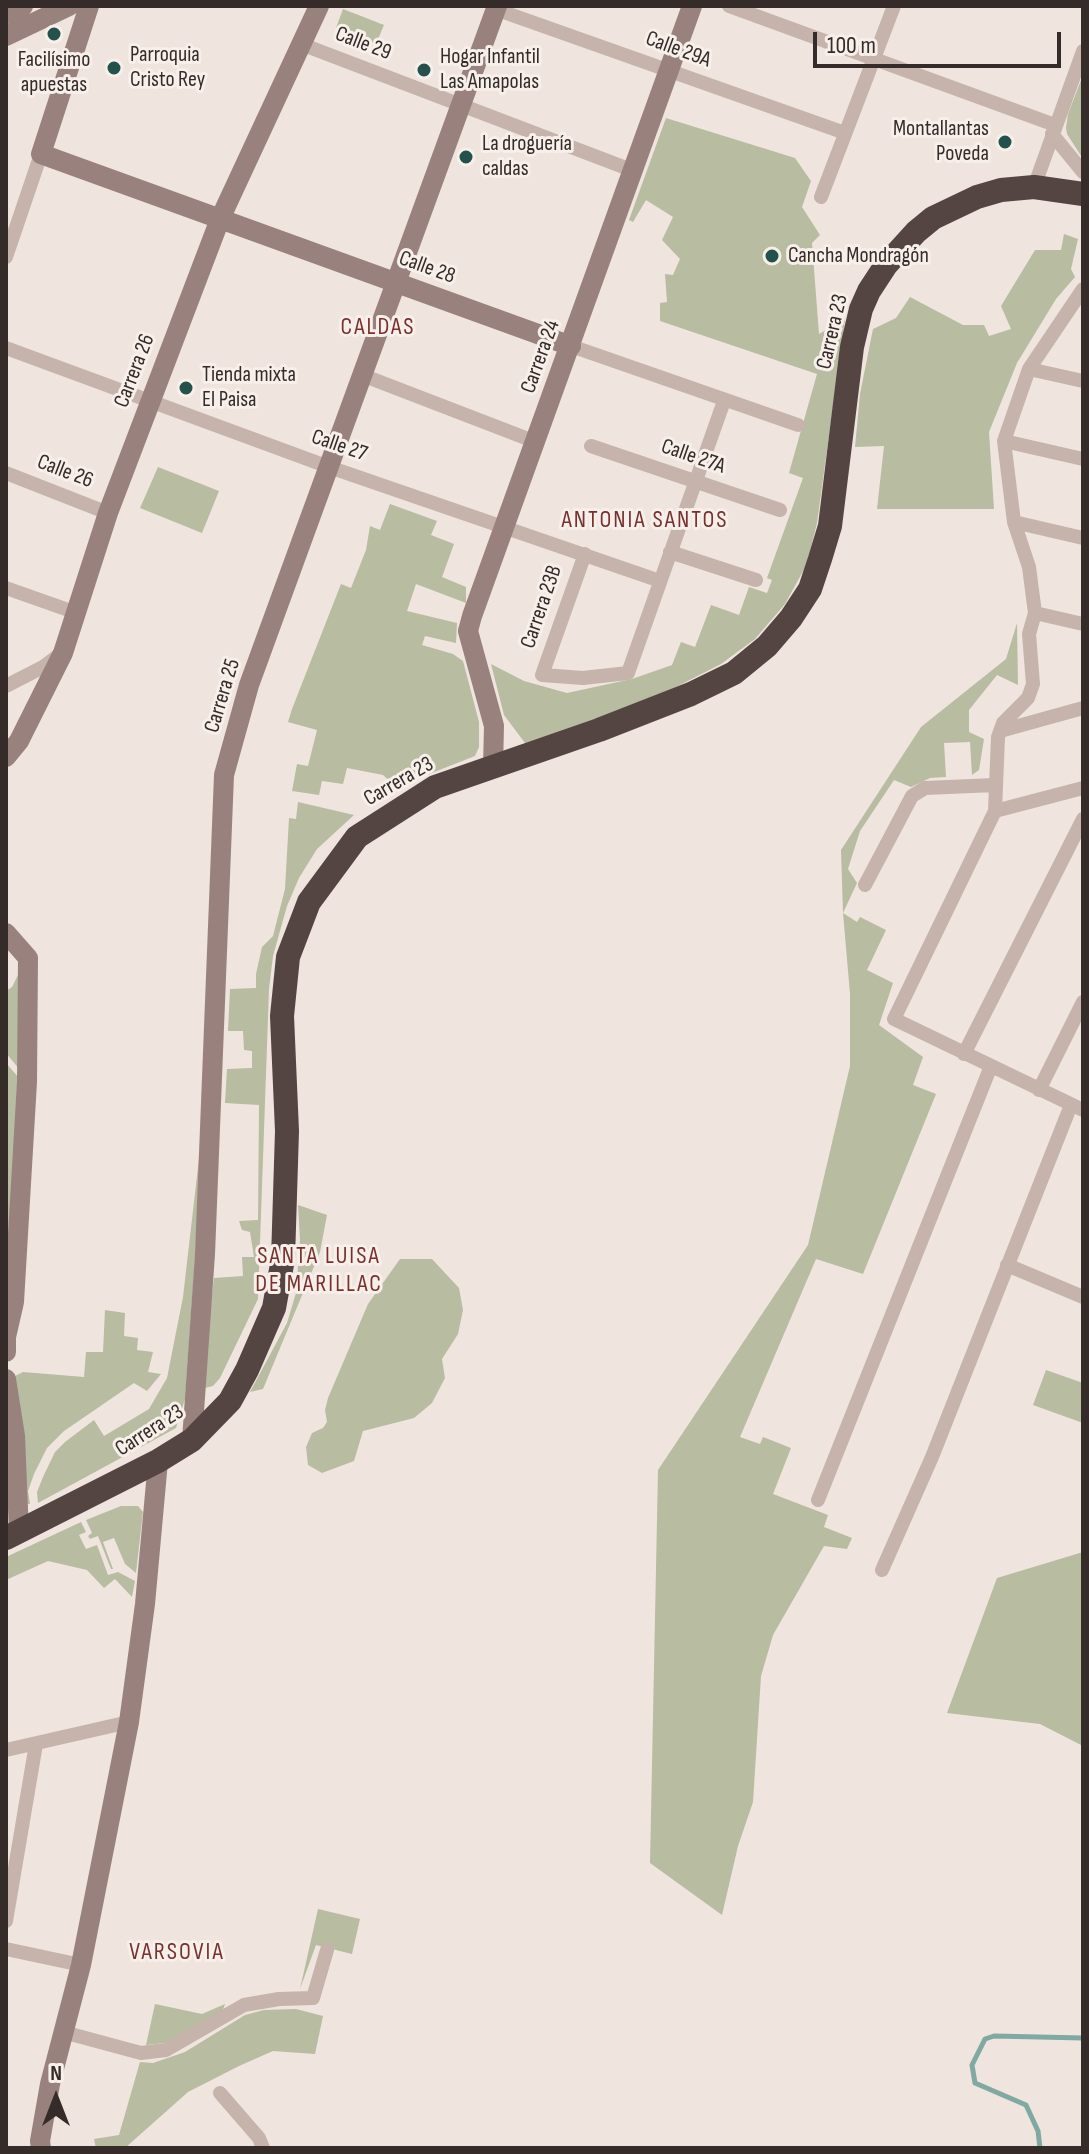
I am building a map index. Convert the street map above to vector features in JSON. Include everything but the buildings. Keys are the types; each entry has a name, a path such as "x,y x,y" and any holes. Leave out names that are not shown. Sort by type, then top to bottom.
{"highway":[{"name":"Carrera 23","path":"13,1536 158,1461 192,1440 230,1401 247,1370 274,1308 283,1259 287,1131 282,1016 288,957 309,902 357,837 435,787 691,694 734,673 767,646 810,589 830,526 852,347 861,309 869,291 901,248 933,218 977,197 1001,190 1034,187 1083,194"}],"street":[{"path":"6,14 23,6"},
{"path":"6,36 69,6"},
{"path":"6,257 89,6"},
{"name":"Carrera 26","path":"6,757 19,741 63,653 74,612 148,401 220,219 319,6"},
{"name":"Carrera 24","path":"493,767 494,726 468,631 692,6"},
{"path":"729,6 1054,130 1083,172"},
{"path":"821,197 894,6"},
{"name":"Calle 29A","path":"496,8 845,133"},
{"name":"Carrera 25","path":"192,1440 205,1254 224,775 249,685 496,8"},
{"name":"Calle 29","path":"301,44 634,171"},
{"path":"1034,187 1083,51"},
{"name":"Calle 28","path":"41,154 798,425"},
{"path":"882,1570 932,1457 1007,1265 1077,1107 894,1019 995,811 995,751 1000,731 1008,716 1028,698 1033,684 1029,634 1035,613 1029,567 1014,522 1004,441 1029,369 1081,295"},
{"name":"Calle 27","path":"6,348 329,467 660,581"},
{"path":"1029,369 1083,381"},
{"path":"362,375 536,442"},
{"path":"660,581 724,401"},
{"path":"1004,441 1083,459"},
{"name":"Calle 27A","path":"591,446 780,510"},
{"name":"Calle 26","path":"6,473 108,513"},
{"path":"1014,522 1083,538"},
{"path":"670,552 756,580"},
{"name":"Carrera 23B","path":"585,554 542,675 583,678 628,673 660,581"},
{"path":"6,588 74,612"},
{"path":"1035,613 1083,624"},
{"path":"6,686 63,653"},
{"path":"1000,731 1083,708"},
{"name":"Carrera 24","path":"494,726 522,757"},
{"path":"865,885 912,796 925,788 995,785"},
{"path":"995,811 1083,788"},
{"path":"964,1054 1083,819"},
{"path":"6,933 28,958 27,1082 14,1302 6,1352"},
{"path":"1039,1090 1083,1002"},
{"path":"818,1500 991,1066"},
{"path":"1007,1265 1083,1297"},
{"path":"6,1379 15,1436 13,1536"},
{"path":"41,2148 48,2095 81,1965 129,1722 145,1604 158,1461"},
{"path":"6,1750 129,1722"},
{"path":"6,1921 36,1744"},
{"path":"6,1949 81,1965"},
{"path":"63,2032 141,2053 166,2050 244,2005 279,1999 313,1998 327,1950"},
{"path":"220,2093 259,2138 263,2148"}],"green space":[{"path":"343,9 384,25 376,44 336,28"},
{"path":"1083,75 1083,159 1066,128"},
{"path":"666,118 795,158 811,181 802,207 820,235 812,243 819,334 845,319 817,523 807,564 785,604 755,639 721,664 676,687 542,740 525,743 504,715 491,664 524,681 567,693 632,679 672,665 681,642 695,647 711,605 739,615 749,587 767,593 772,580 767,578 803,478 789,473 817,374 660,321 660,303 667,302 665,274 673,275 680,259 662,240 673,217 646,200 633,222 629,220"},
{"path":"1064,234 1078,239 1071,269 1075,277 1056,299 1017,363 989,432 994,509 877,509 884,446 855,447 860,394 873,329 896,318 910,297 963,325 984,325 989,336 1011,329 1001,306 1035,250 1061,250"},
{"path":"158,467 219,491 202,533 140,508"},
{"path":"390,504 437,521 431,535 454,544 442,577 466,587 466,603 416,584 407,611 457,623 456,643 425,636 422,645 453,654 463,661 479,722 479,747 475,756 396,787 383,775 347,768 343,784 322,781 319,795 292,791 297,764 308,766 317,730 288,722 292,709 341,584 351,588 366,550 370,526 380,530"},
{"path":"1017,623 1018,685 997,675 969,710 969,732 984,739 979,770 972,775 970,742 944,743 946,777 930,778 911,787 894,780 860,831 848,869 857,883 843,913 841,850 921,727 1006,659"},
{"path":"298,802 354,815 317,849 299,878 287,906 273,956 269,989 258,1299 220,1378 213,1386 205,1388 202,1383 214,1278 243,1276 242,1257 254,1257 250,1232 242,1230 239,1221 258,1220 259,1105 225,1103 227,1069 252,1068 252,1051 244,1050 243,1031 228,1031 230,989 256,988 262,947 273,936 285,889 289,818 296,819"},
{"path":"843,913 857,922 860,917 886,930 867,970 893,983 879,1025 923,1057 913,1085 936,1094 863,1274 816,1259 740,1437 760,1444 763,1437 791,1448 773,1494 828,1515 824,1527 852,1538 847,1549 824,1546 773,1635 761,1676 753,1802 738,1846 722,1915 650,1863 658,1470 808,1245 850,1066 850,994"},
{"path":"20,971 20,1070 6,1053 6,991 12,987"},
{"path":"6,1063 19,1078 6,1303"},
{"path":"200,1150 202,1157 185,1399 176,1428 38,1503 37,1492 43,1477 55,1452 65,1442 94,1420 104,1436 149,1409 167,1378 183,1297"},
{"path":"298,1205 327,1215 320,1252 263,1389 250,1392 287,1323 296,1293 300,1240"},
{"path":"400,1259 432,1259 459,1288 463,1310 458,1334 442,1359 445,1378 432,1403 414,1418 363,1431 354,1461 322,1473 308,1465 306,1447 312,1433 323,1428 327,1422 325,1410 328,1398 368,1304"},
{"path":"105,1310 125,1313 124,1336 138,1338 137,1350 153,1352 148,1372 161,1374 147,1391 134,1383 64,1431 47,1448 34,1474 28,1491 30,1504 22,1504 11,1378 23,1372 84,1377 86,1352 103,1352"},
{"path":"1046,1370 1083,1383 1083,1423 1033,1405"},
{"path":"121,1506 138,1506 143,1512 136,1573 125,1564 114,1538 103,1542 111,1569 98,1536 90,1539 88,1536 92,1533 86,1520"},
{"path":"81,1522 86,1532 79,1535 86,1549 97,1545 108,1575 118,1572 135,1581 132,1597 115,1579 104,1588 87,1570 48,1561 6,1580 6,1557"},
{"path":"1083,1552 1083,1746 1040,1724 947,1713 997,1578"},
{"path":"318,1909 360,1919 352,1954 316,1945 300,1989"},
{"path":"155,2004 202,2014 225,2004 223,2010 181,2035 165,2043 146,2045"},
{"path":"296,2009 323,2016 315,2054 273,2051 188,2092 125,2148 96,2148 94,2139 119,2135 140,2062 153,2063 185,2052 245,2015 264,2010"}],"waterway":[{"path":"1040,2148 1038,2131 1026,2105 975,2083 972,2065 985,2039 994,2036 1083,2038"}],"place":[{"name":"Facilísimo apuestas","path":"54,34"},
{"name":"Parroquia Cristo Rey","path":"114,68"},
{"name":"Hogar Infantil Las Amapolas","path":"424,70"},
{"name":"Montallantas Poveda","path":"1005,142"},
{"name":"La droguería caldas","path":"466,157"},
{"name":"Cancha Mondragón","path":"772,256"},
{"name":"Tienda mixta El Paisa","path":"186,388"}],"district":[{"name":"CALDAS","path":"378,328"},
{"name":"ANTONIA SANTOS","path":"645,521"},
{"name":"SANTA LUISA DE MARILLAC","path":"319,1271"},
{"name":"VARSOVIA","path":"177,1953"}]}
